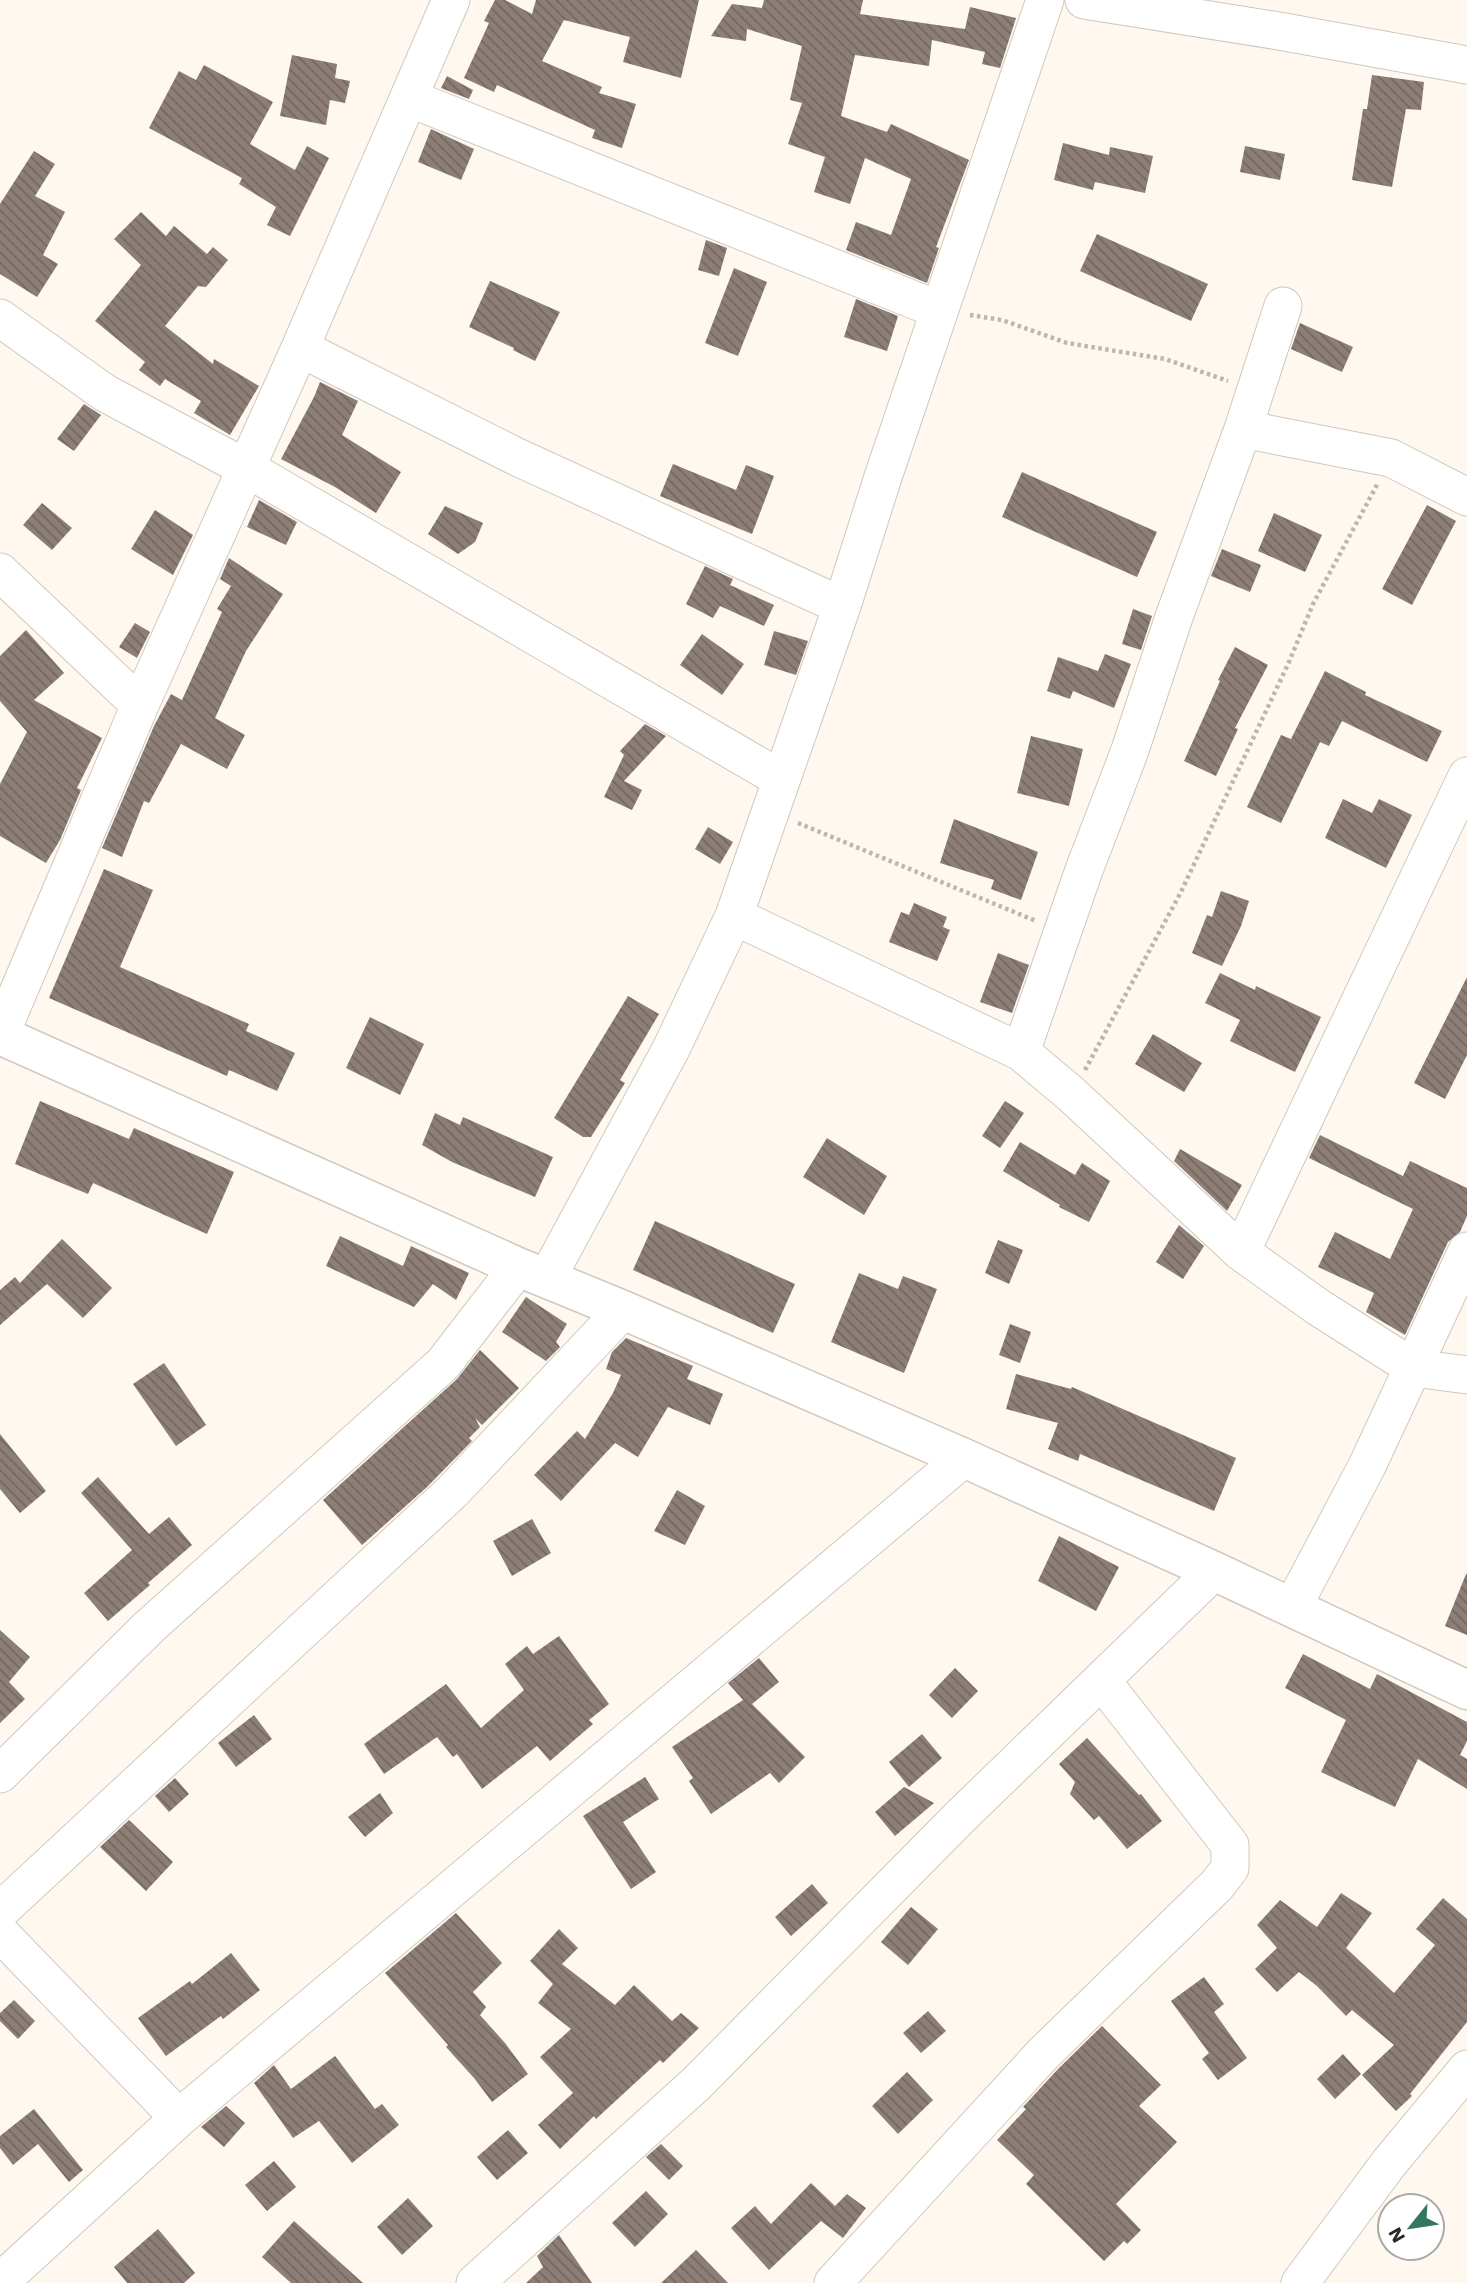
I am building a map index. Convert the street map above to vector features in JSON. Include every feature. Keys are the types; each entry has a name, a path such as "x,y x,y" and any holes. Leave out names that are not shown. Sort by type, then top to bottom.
{"highway":[{"path":"0,1035 532,1273 964,1458 1467,1690"}],"street":[{"path":"0,1035 140,705 300,348 451,0"},
{"path":"0,1774 149,1627 443,1364 532,1273 671,1049 734,916 842,606 1045,0"},
{"path":"1084,0 1467,65"},
{"path":"409,98 939,310"},
{"path":"1021,1052 1243,429 1283,306"},
{"path":"0,318 105,393 246,468 775,795"},
{"path":"300,348 515,456 842,606"},
{"path":"1243,429 1391,458 1467,497"},
{"path":"0,572 140,705"},
{"path":"1241,1252 1467,776"},
{"path":"734,916 1021,1052 1071,1094 1241,1252 1318,1307 1414,1368 1467,1375"},
{"path":"1292,1608 1367,1466 1467,1251"},
{"path":"0,1911 453,1491 623,1310"},
{"path":"0,2282 179,2118 964,1458"},
{"path":"475,2283 696,2084 960,1817 1214,1571"},
{"path":"833,2283 1043,2054 1217,1885 1230,1868 1230,1845 1102,1681"},
{"path":"0,1933 179,2118"},
{"path":"1300,2283 1389,2163 1467,2069"}],"path":[{"path":"939,310 1002,320 1067,343 1165,359 1256,390"},
{"path":"1071,1094 1181,892 1289,662 1313,604 1391,458"},
{"path":"775,795 1062,932"}],"building":[{"path":"495,0 505,0 532,14 536,0 699,0 681,78 623,62 630,37 564,20 542,61 602,87 599,93 636,104 622,148 592,138 595,130 497,85 494,92 464,78 489,23 484,21"},
{"path":"764,0 863,0 860,14 965,29 970,7 1016,18 1000,68 982,64 985,52 932,40 929,66 855,55 841,116 887,132 891,124 969,160 936,247 939,248 927,283 846,250 856,222 891,235 911,179 865,158 850,204 814,192 825,157 788,144 802,103 790,100 802,46 747,29 746,41 711,36 732,4 762,8"},
{"path":"292,55 337,64 335,78 350,81 345,103 330,100 326,125 280,116"},
{"path":"204,65 273,102 250,144 295,170 307,146 329,158 290,236 267,225 276,207 239,184 242,178 149,128 179,71 196,80"},
{"path":"1372,75 1424,82 1421,110 1406,109 1392,187 1352,180 1363,109 1367,109"},
{"path":"447,76 473,90 469,99 441,88"},
{"path":"431,129 474,149 461,180 418,162"},
{"path":"1063,143 1109,155 1110,147 1153,156 1145,193 1095,182 1093,190 1054,180"},
{"path":"1245,146 1285,154 1280,180 1240,172"},
{"path":"34,151 55,164 35,196 65,212 43,255 58,264 37,297 0,274 0,204"},
{"path":"141,212 166,236 174,226 207,254 213,247 228,260 206,287 198,286 165,326 213,364 214,359 259,386 230,435 194,413 201,401 165,379 160,386 139,370 145,362 95,321 141,265 114,239"},
{"path":"1097,234 1208,284 1191,321 1080,271"},
{"path":"706,240 727,248 719,276 698,270"},
{"path":"734,268 767,282 738,356 705,343"},
{"path":"490,281 560,312 535,361 469,327"},
{"path":"856,299 898,316 887,351 844,337"},
{"path":"1300,323 1353,347 1342,372 1291,349"},
{"path":"320,382 358,401 342,435 401,472 376,513 335,487 281,459"},
{"path":"84,404 101,415 74,451 57,439"},
{"path":"673,464 736,490 746,465 774,476 752,534 660,496"},
{"path":"1022,472 1157,532 1137,577 1002,517"},
{"path":"259,500 297,522 286,545 247,527"},
{"path":"42,503 72,528 52,550 23,525"},
{"path":"1427,505 1456,521 1412,605 1382,589"},
{"path":"445,506 483,523 475,542 458,554 428,534"},
{"path":"155,510 193,535 173,575 131,549"},
{"path":"1274,513 1322,535 1305,572 1258,551"},
{"path":"1222,549 1261,565 1250,592 1211,576"},
{"path":"229,558 283,594 246,651 215,718 245,735 227,769 181,744 149,803 144,801 122,857 102,848 154,726 171,694 182,700 222,612 217,609 231,586 220,579"},
{"path":"705,566 733,579 730,585 774,605 764,626 720,606 713,618 686,604"},
{"path":"1133,609 1152,616 1141,650 1122,644"},
{"path":"135,623 150,632 137,658 119,647"},
{"path":"26,630 64,673 34,700 102,738 77,788 81,790 60,840 46,863 0,836 0,784 27,732 0,701 0,656"},
{"path":"774,631 808,641 796,675 764,665"},
{"path":"702,634 744,664 722,695 680,665"},
{"path":"1235,647 1268,665 1235,728 1238,729 1216,776 1184,761"},
{"path":"1105,654 1131,664 1114,708 1073,691 1070,699 1047,691 1058,657 1098,671"},
{"path":"1325,671 1366,692 1365,695 1442,731 1427,762 1342,721 1329,746 1320,742 1281,823 1247,807 1281,735 1291,739"},
{"path":"645,724 666,736 624,781 642,790 632,810 604,797 624,755 620,751"},
{"path":"1031,736 1083,749 1069,806 1017,793"},
{"path":"1343,799 1372,813 1379,799 1412,815 1386,868 1325,838"},
{"path":"954,819 1038,852 1021,900 991,889 994,880 940,863"},
{"path":"708,827 733,842 720,864 695,849"},
{"path":"104,869 153,890 120,967 249,1024 246,1031 295,1053 277,1091 229,1070 227,1076 49,998"},
{"path":"1221,891 1249,901 1241,926 1222,966 1192,953 1207,915 1212,917"},
{"path":"914,903 947,917 943,927 950,930 937,961 889,942 901,912 909,915"},
{"path":"998,953 1029,965 1012,1013 980,1002"},
{"path":"1220,973 1255,990 1256,986 1321,1017 1295,1072 1230,1041 1240,1020 1205,1003"},
{"path":"1467,977 1467,1055 1445,1099 1414,1083"},
{"path":"628,996 659,1014 620,1080 625,1083 591,1137 583,1137 554,1118"},
{"path":"370,1017 424,1044 400,1095 346,1068"},
{"path":"1153,1034 1202,1063 1184,1092 1135,1064"},
{"path":"40,1101 129,1139 134,1128 234,1172 207,1234 93,1183 88,1194 15,1164"},
{"path":"1005,1101 1024,1113 1000,1148 982,1136"},
{"path":"435,1113 460,1125 463,1117 553,1157 535,1197 452,1162 422,1145"},
{"path":"1320,1135 1403,1176 1410,1161 1467,1188 1467,1216 1460,1232 1448,1242 1405,1335 1366,1312 1374,1293 1318,1267 1335,1232 1390,1259 1413,1209 1309,1158"},
{"path":"827,1138 887,1176 864,1215 803,1177"},
{"path":"1020,1142 1075,1175 1082,1163 1110,1181 1089,1222 1059,1207 1060,1205 1003,1171"},
{"path":"1180,1149 1242,1185 1227,1211 1174,1161"},
{"path":"655,1221 795,1284 773,1333 633,1270"},
{"path":"1179,1225 1204,1246 1183,1279 1156,1262"},
{"path":"340,1236 403,1266 411,1246 469,1273 456,1300 433,1284 414,1307 326,1266"},
{"path":"62,1239 112,1288 83,1318 47,1284 0,1325 0,1290 15,1277 20,1283"},
{"path":"998,1240 1023,1250 1009,1284 985,1273"},
{"path":"859,1273 898,1289 903,1276 937,1289 904,1373 831,1342"},
{"path":"526,1297 567,1324 556,1342 560,1347 546,1361 502,1332"},
{"path":"1010,1324 1031,1332 1020,1363 999,1355"},
{"path":"626,1338 693,1366 687,1379 723,1394 710,1425 668,1407 638,1457 615,1443 561,1501 534,1475 577,1431 585,1439 621,1375 606,1369 612,1352"},
{"path":"480,1350 519,1388 482,1425 475,1418 480,1427 469,1438 472,1441 427,1487 362,1545 323,1500 457,1379"},
{"path":"164,1363 206,1425 176,1446 133,1384"},
{"path":"1016,1374 1071,1389 1072,1387 1236,1458 1214,1511 1080,1454 1078,1461 1048,1449 1058,1423 1006,1409"},
{"path":"0,1434 46,1491 20,1513 0,1489"},
{"path":"98,1477 149,1534 169,1517 192,1545 108,1621 84,1593 132,1550 81,1493"},
{"path":"677,1490 705,1506 685,1545 654,1531"},
{"path":"532,1519 551,1553 512,1576 493,1541"},
{"path":"1059,1536 1119,1567 1096,1611 1038,1581"},
{"path":"1467,1574 1467,1635 1445,1626"},
{"path":"0,1630 30,1657 9,1682 25,1699 0,1723"},
{"path":"559,1636 609,1704 589,1720 593,1724 550,1761 537,1746 482,1789 457,1754 453,1757 437,1737 384,1774 364,1744 446,1684 481,1728 524,1690 505,1664 527,1646 533,1654"},
{"path":"1303,1654 1370,1689 1377,1674 1467,1722 1467,1741 1460,1755 1467,1759 1467,1789 1418,1759 1395,1807 1321,1772 1346,1720 1285,1688"},
{"path":"759,1658 779,1682 752,1704 805,1757 779,1783 770,1773 711,1814 689,1781 693,1778 672,1747 743,1700 728,1683"},
{"path":"955,1668 978,1691 952,1718 929,1695"},
{"path":"254,1715 272,1739 236,1767 218,1743"},
{"path":"922,1734 942,1758 909,1787 889,1762"},
{"path":"1087,1738 1139,1795 1141,1794 1162,1821 1127,1849 1099,1816 1094,1820 1070,1794 1075,1782 1059,1764"},
{"path":"645,1777 659,1799 623,1822 656,1872 631,1889 583,1816"},
{"path":"175,1778 189,1794 169,1812 155,1796"},
{"path":"904,1787 934,1803 895,1836 875,1812"},
{"path":"380,1793 393,1813 365,1837 348,1817"},
{"path":"129,1820 173,1862 146,1891 100,1847"},
{"path":"812,1884 828,1903 791,1936 775,1917"},
{"path":"1341,1893 1372,1913 1346,1948 1394,1993 1435,1945 1416,1929 1443,1898 1467,1919 1467,2022 1410,2094 1412,2096 1396,2111 1362,2075 1394,2045 1352,2010 1346,2016 1299,1972 1277,1992 1255,1969 1277,1948 1257,1925 1280,1900 1317,1927"},
{"path":"911,1907 938,1929 908,1965 881,1942"},
{"path":"456,1913 502,1963 473,1992 486,2007 480,2015 528,2074 492,2102 446,2047 448,2045 385,1973"},
{"path":"559,1929 578,1948 562,1964 615,2005 634,1985 672,2021 681,2013 699,2028 663,2063 660,2060 560,2149 538,2125 573,2093 540,2057 571,2029 538,2003 553,1984 530,1961"},
{"path":"231,1953 260,1990 223,2019 221,2016 166,2056 138,2018 190,1981 192,1984"},
{"path":"1204,1977 1224,2004 1214,2012 1247,2058 1218,2080 1202,2059 1209,2053 1171,2001"},
{"path":"14,2000 35,2021 18,2039 0,2021 0,2013"},
{"path":"928,2011 946,2031 921,2053 903,2033"},
{"path":"1102,2026 1161,2085 1139,2106 1177,2142 1116,2204 1141,2230 1127,2244 1124,2241 1104,2261 1026,2184 1034,2175 997,2140 1058,2069"},
{"path":"1343,2054 1361,2074 1335,2099 1317,2079"},
{"path":"335,2056 375,2109 382,2104 399,2125 352,2163 319,2121 293,2138 254,2083 274,2065 291,2089"},
{"path":"907,2072 933,2100 898,2134 872,2106"},
{"path":"226,2106 245,2123 224,2147 201,2127"},
{"path":"34,2109 83,2170 69,2182 38,2144 13,2165 0,2148 0,2136"},
{"path":"508,2130 528,2153 497,2180 477,2157"},
{"path":"661,2144 683,2166 669,2180 646,2157"},
{"path":"274,2161 296,2187 267,2211 245,2185"},
{"path":"811,2183 835,2206 847,2194 866,2208 843,2238 821,2221 769,2270 731,2228 755,2206 771,2224"},
{"path":"646,2191 668,2214 635,2247 612,2223"},
{"path":"408,2198 433,2226 402,2255 377,2227"},
{"path":"294,2221 363,2283 291,2283 262,2257"},
{"path":"158,2229 195,2273 184,2283 127,2283 114,2267"},
{"path":"559,2235 592,2283 526,2283 543,2267 537,2256"},
{"path":"696,2250 728,2283 661,2283"}]}
